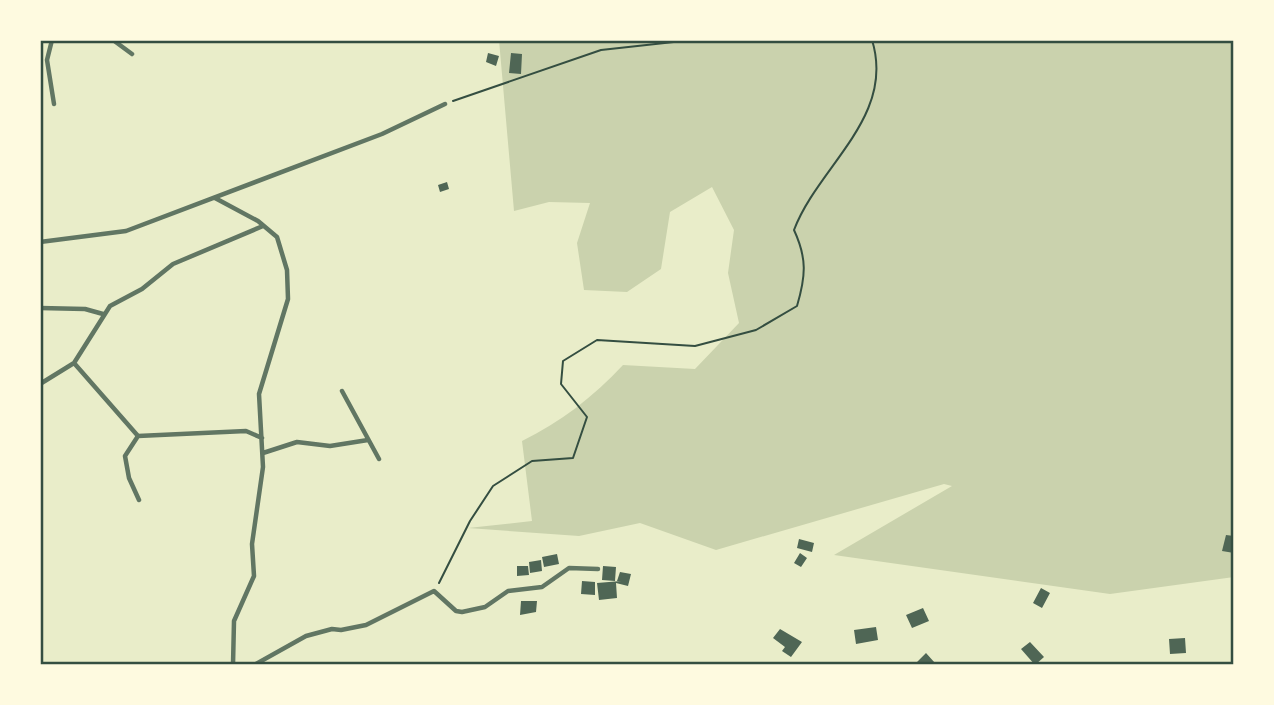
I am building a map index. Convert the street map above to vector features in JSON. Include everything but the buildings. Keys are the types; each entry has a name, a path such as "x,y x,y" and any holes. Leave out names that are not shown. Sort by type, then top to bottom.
{"street":[{"path":"52,40 47,60 54,104"},
{"path":"113,40 132,54"},
{"path":"40,242 126,231 382,134 445,104"},
{"path":"215,198 277,237 287,270 288,299 259,394 263,453 252,544 254,576 234,621 233,665"},
{"path":"40,384 74,363 110,306 142,289 173,264 262,226"},
{"path":"40,308 85,309 103,314"},
{"path":"74,363 138,436"},
{"path":"342,391 379,459"},
{"path":"138,436 246,431 262,438"},
{"path":"138,436 125,456 129,478 139,500"},
{"path":"263,453 297,442 330,446 368,440"},
{"path":"254,665 306,636 366,625 434,591 456,611 462,612 485,607 508,591 542,587 569,568 598,569"}],"path":[{"path":"445,104 601,50 692,40"},
{"path":"434,591 470,521 493,486 532,461 573,458 587,417 561,384 564,361 597,340 695,346 756,330 797,306 807,276 804,250 794,230 803,205 855,136 876,87 872,40"}],"green space":[{"path":"499,40 1234,40 1234,577 1110,594 834,555 952,486 944,484 716,550 640,523 579,536 468,528 532,521 522,441 576,408 623,365 695,369 739,323 728,273 734,230 712,187 670,212 661,269 627,292 584,290 577,243 590,203 549,202 514,211"}]}
